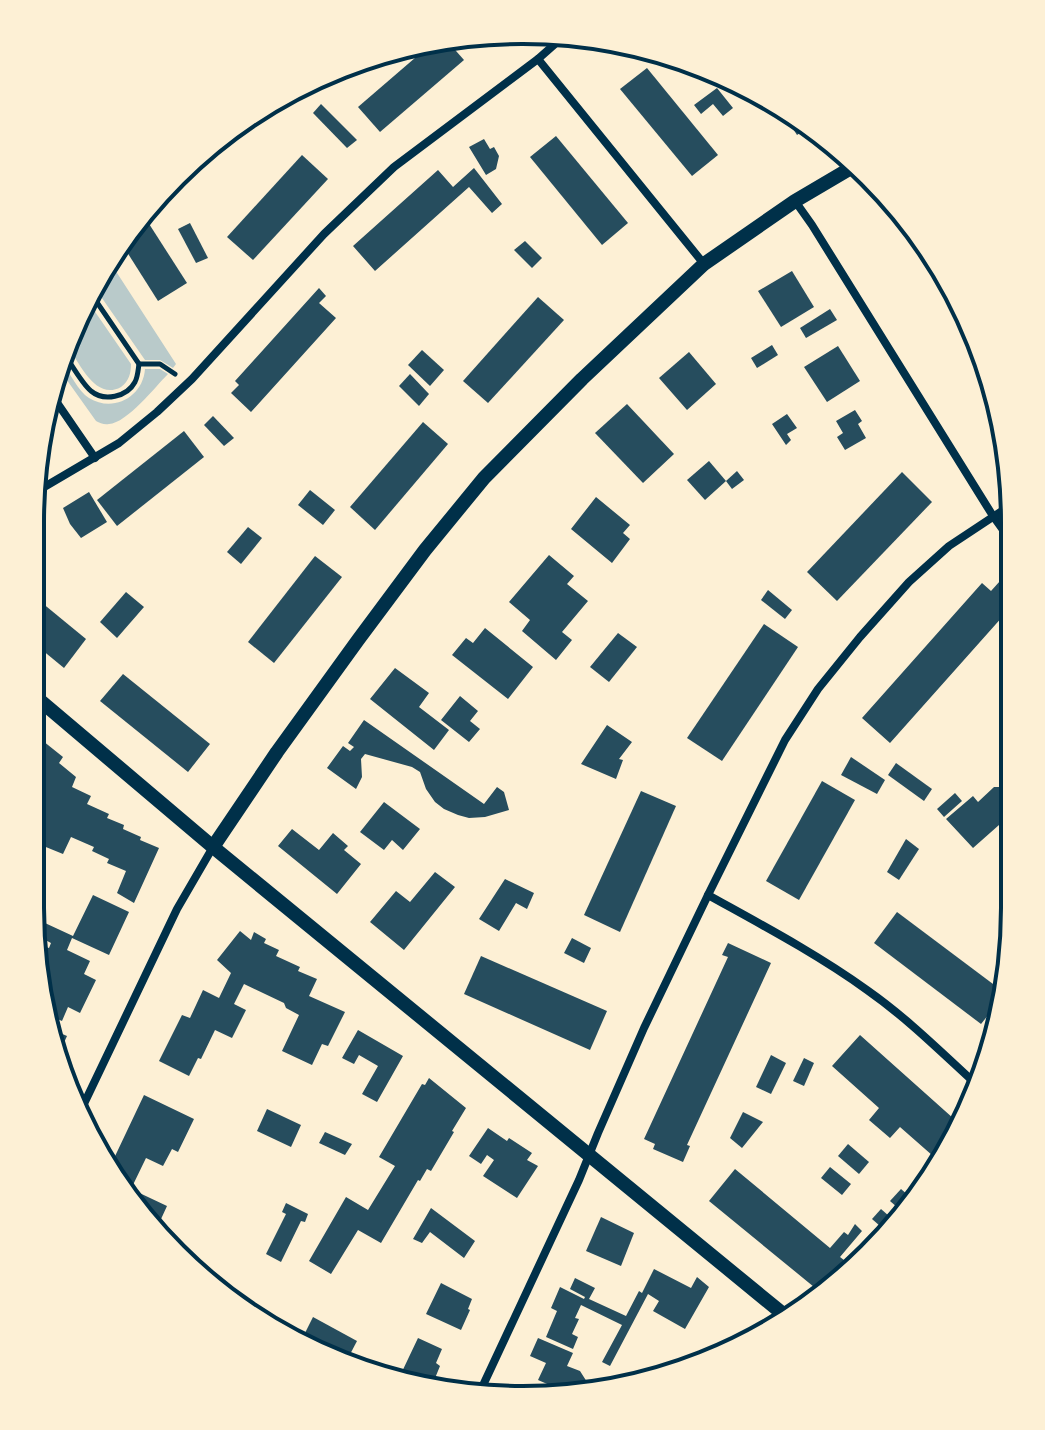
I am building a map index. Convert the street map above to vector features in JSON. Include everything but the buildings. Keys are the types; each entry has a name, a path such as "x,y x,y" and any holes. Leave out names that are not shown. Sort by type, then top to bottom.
{"street":[{"path":"45,486 119,443 157,412 192,379 324,234 394,167 554,45"},
{"path":"538,59 704,264"},
{"path":"85,1102 177,909 213,847 277,752 425,550 484,478 704,264 795,201 846,171"},
{"path":"795,201 1001,527"},
{"path":"59,405 95,458"},
{"path":"483,1384 579,1180 644,1028 785,740 818,689 909,582 949,546 1001,511"},
{"path":"44,704 213,847 779,1311"},
{"path":"708,895 806,950 868,990 914,1026 970,1078"}],"path":[{"path":"71,363 91,391 104,397 128,391 135,381 139,364 97,303"},
{"path":"139,364 160,364 177,375"}],"shaded area":[{"path":"116,271 176,364 173,368 160,360 145,360 101,296"},
{"path":"94,310 131,364 130,374 121,387 112,390 96,385 74,356"},
{"path":"145,369 160,369 168,374 124,418 105,424 96,421 66,379 68,371 85,395 108,404 125,400 133,394 143,379"}]}
